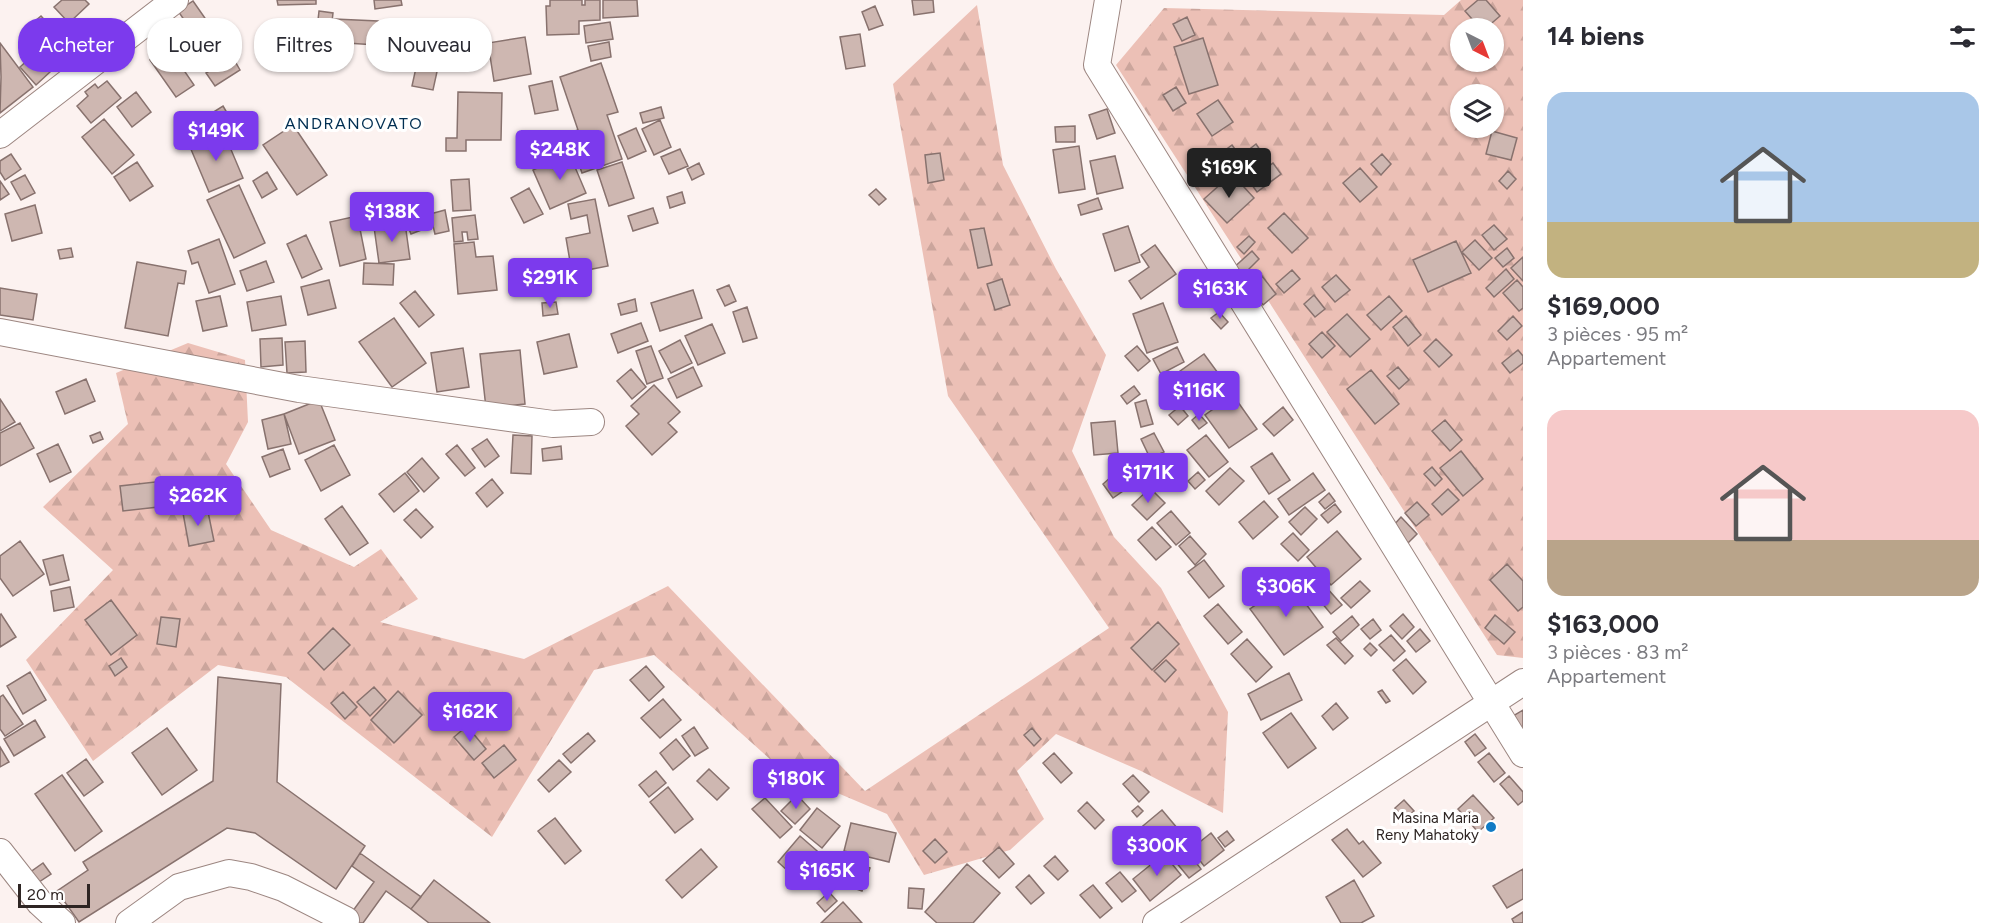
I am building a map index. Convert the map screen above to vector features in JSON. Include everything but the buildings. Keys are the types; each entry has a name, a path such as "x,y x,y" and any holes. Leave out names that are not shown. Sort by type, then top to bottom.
{"street":[{"path":"0,135 175,0"},
{"path":"1108,0 1097,65 1523,754"},
{"path":"0,332 299,389 553,424 591,422"},
{"path":"1156,923 1523,682"},
{"path":"0,852 40,903 62,923"},
{"path":"129,923 179,887 230,873 284,888 346,920"}],"green space":[{"path":"1461,0 1523,0 1523,658 1497,655 1116,65 1164,8 1444,15"},
{"path":"977,5 1003,165 1056,269 1106,355 1072,451 1114,537 1161,588 1228,712 1223,813 1141,771 1056,734 1017,771 1044,819 1010,850 924,875 887,814 781,769 654,655 594,670 492,837 286,677 218,665 93,761 26,660 113,570 43,507 128,424 116,373 188,343 245,360 248,422 226,464 271,530 354,567 381,549 418,599 380,622 524,659 668,586 865,791 1109,628 948,396 893,84"}],"place":[{"name":"Masina Maria Reny Mahatoky","path":"1491,827"}],"district":[{"name":"ANDRANOVATO","path":"354,123"}]}
